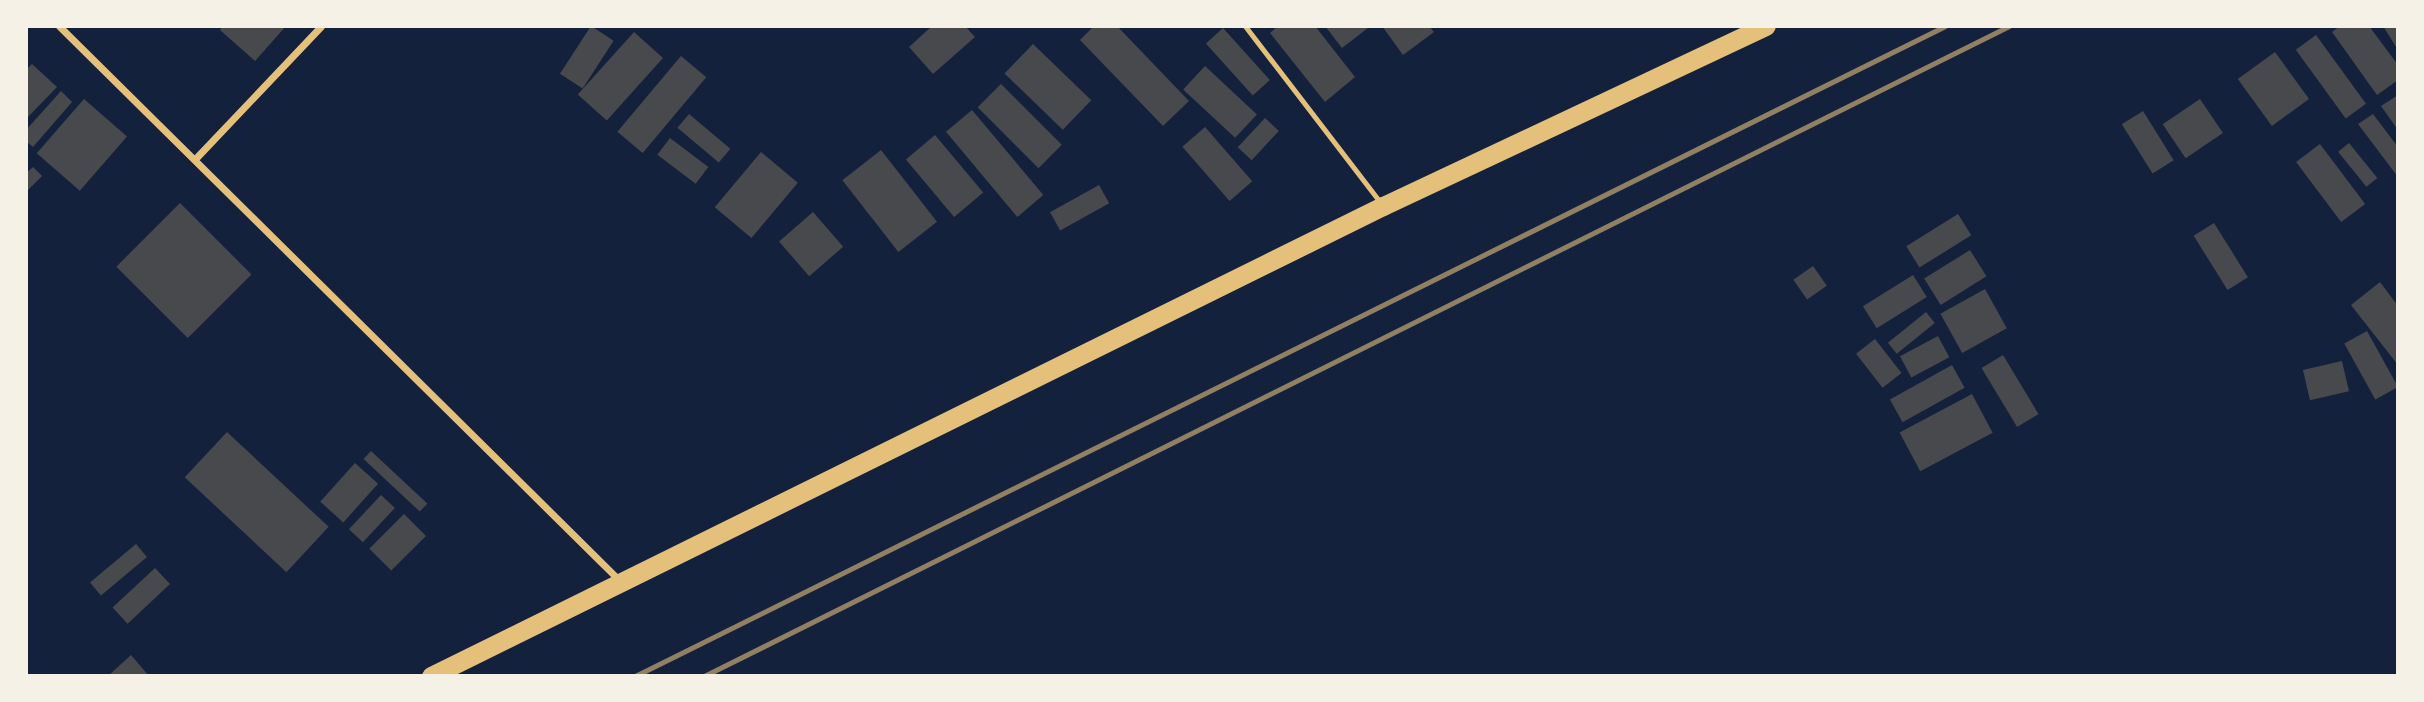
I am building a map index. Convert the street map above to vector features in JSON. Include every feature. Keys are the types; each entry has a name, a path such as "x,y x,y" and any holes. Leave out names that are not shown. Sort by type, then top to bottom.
{"highway":[{"path":"431,676 1383,206 1766,26"}],"street":[{"path":"59,26 621,582"},
{"path":"195,159 321,26"}],"lane":[{"path":"1245,26 1383,206"}],"building":[{"path":"223,26 286,26 255,61 220,30"},
{"path":"591,26 614,41 583,89 560,74"},
{"path":"932,26 965,26 975,37 933,74 909,47"},
{"path":"1094,26 1117,26 1189,101 1163,126 1080,40"},
{"path":"1278,26 1315,26 1355,77 1325,102 1270,33"},
{"path":"1325,26 1367,26 1368,28 1342,48"},
{"path":"1382,26 1429,26 1434,32 1403,55"},
{"path":"2340,26 2369,26 2398,65 2398,80 2377,95 2332,32"},
{"path":"2383,26 2398,26 2398,50"},
{"path":"1223,28 1270,80 1253,95 1206,43"},
{"path":"634,32 663,58 607,121 578,94"},
{"path":"2316,35 2366,104 2346,118 2296,50"},
{"path":"1033,44 1091,100 1063,130 1005,73"},
{"path":"2275,52 2309,99 2272,126 2238,79"},
{"path":"681,56 706,77 643,153 617,132"},
{"path":"32,64 57,87 26,119 26,70"},
{"path":"1205,66 1257,114 1235,138 1183,89"},
{"path":"1001,84 1062,145 1038,168 978,107"},
{"path":"61,91 72,102 33,147 26,141 26,130"},
{"path":"2398,95 2398,130 2381,106"},
{"path":"84,99 127,136 80,191 37,153"},
{"path":"2200,99 2223,133 2186,158 2163,124"},
{"path":"972,110 1043,195 1017,217 946,132"},
{"path":"2143,111 2174,160 2153,173 2122,124"},
{"path":"689,114 730,149 719,162 677,128"},
{"path":"2373,114 2398,147 2398,177 2358,124"},
{"path":"1265,118 1279,131 1252,160 1238,147"},
{"path":"1205,127 1252,181 1230,201 1182,147"},
{"path":"935,135 983,192 954,217 906,159"},
{"path":"670,138 708,167 696,184 657,155"},
{"path":"2349,143 2377,178 2366,187 2338,152"},
{"path":"2320,144 2365,204 2341,222 2296,162"},
{"path":"881,150 937,222 898,252 842,180"},
{"path":"761,152 798,183 751,238 715,207"},
{"path":"33,167 42,176 26,192 26,173"},
{"path":"1099,185 1109,203 1060,231 1050,212"},
{"path":"180,203 251,274 188,338 116,267"},
{"path":"813,212 843,247 809,276 779,242"},
{"path":"1958,214 1971,235 1920,268 1906,246"},
{"path":"2214,223 2248,277 2228,290 2194,236"},
{"path":"1970,250 1986,276 1941,305 1924,279"},
{"path":"1813,266 1827,286 1807,299 1793,280"},
{"path":"1913,275 1927,297 1877,328 1863,306"},
{"path":"2380,282 2398,306 2398,365 2351,305"},
{"path":"1985,289 2007,328 1962,353 1940,314"},
{"path":"1926,312 1935,323 1897,354 1888,343"},
{"path":"2367,331 2398,387 2375,400 2344,344"},
{"path":"1938,336 1949,357 1911,377 1900,356"},
{"path":"1875,339 1901,373 1883,388 1856,354"},
{"path":"2003,355 2039,414 2017,427 1982,368"},
{"path":"2342,361 2349,391 2310,400 2303,370"},
{"path":"1952,365 1965,388 1903,422 1890,399"},
{"path":"1972,394 1993,433 1920,471 1900,432"},
{"path":"227,432 329,527 286,572 185,477"},
{"path":"371,451 427,504 420,512 363,459"},
{"path":"355,463 378,484 343,522 320,502"},
{"path":"381,495 395,508 363,542 349,529"},
{"path":"404,514 426,536 391,571 369,549"},
{"path":"136,544 147,557 101,596 90,583"},
{"path":"155,568 170,584 128,624 113,608"},
{"path":"131,655 149,676 108,676"}],"railway":[{"path":"635,676 1945,26"},
{"path":"704,676 2009,26"}]}
